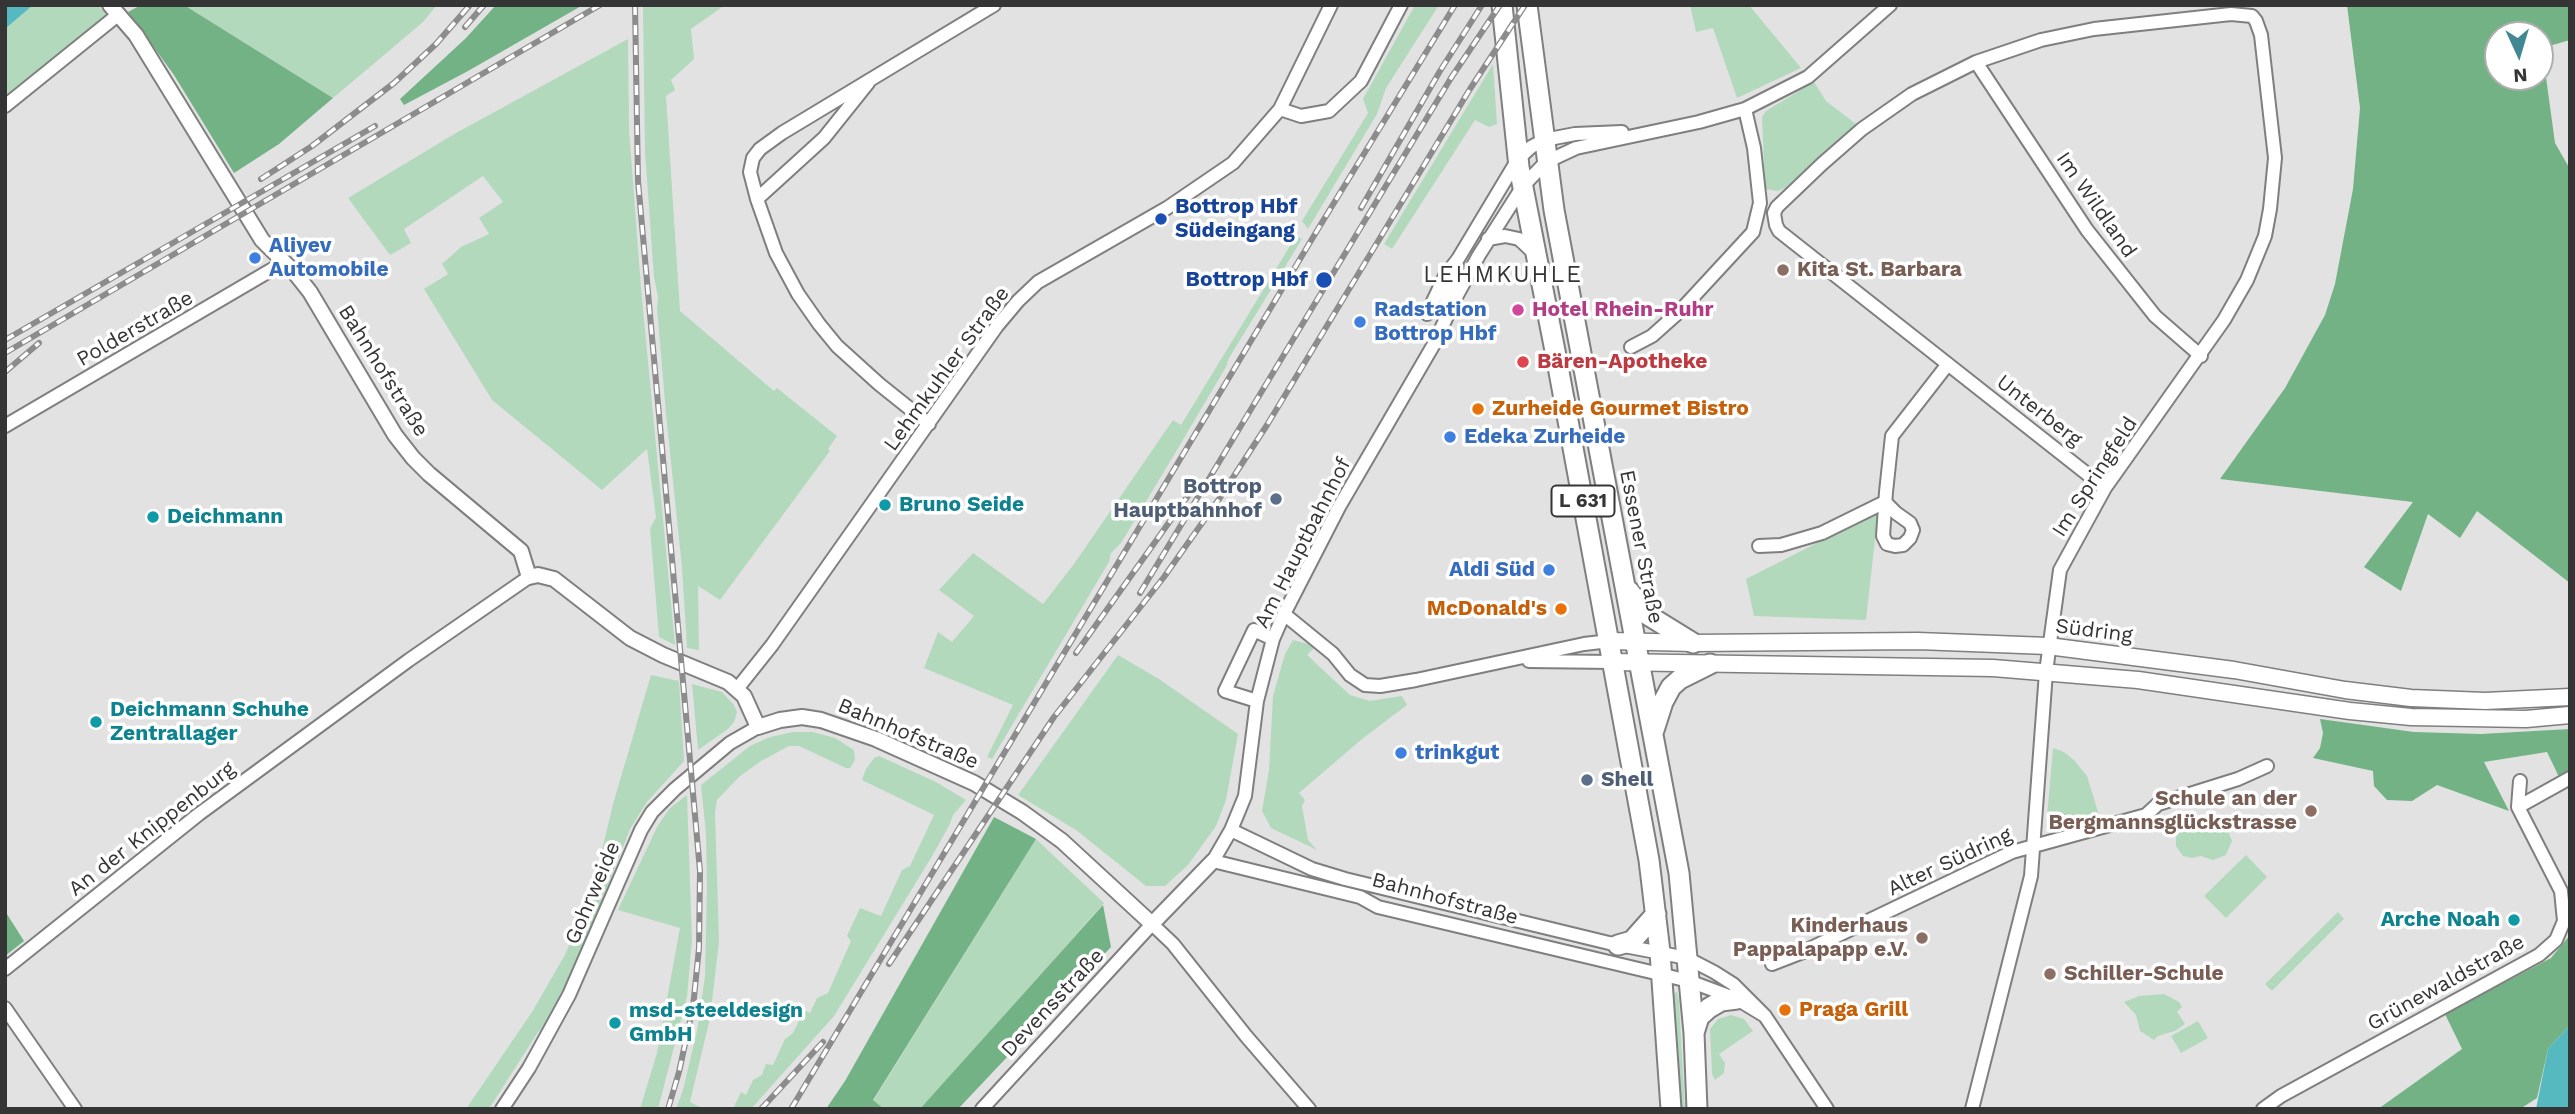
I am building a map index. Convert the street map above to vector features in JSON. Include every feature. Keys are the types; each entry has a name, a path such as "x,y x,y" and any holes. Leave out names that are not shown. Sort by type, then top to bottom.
{"main road":[{"name":"L 631","path":"1502,5 1518,159 1649,860 1656,914 1671,1109"},
{"name":"Essener Straße","path":"1527,5 1546,162 1679,873 1687,958"},
{"path":"1625,584 1633,601 1646,614 1693,643"},
{"name":"Südring","path":"1610,641 1918,641 2048,646 2234,670 2345,690 2411,698 2485,702 2570,697"},
{"name":"Südring","path":"1614,662 1940,666 2163,683 2350,711 2411,717 2517,719 2570,715"},
{"path":"1652,738 1663,702 1671,687 1680,679 1710,664"},
{"path":"1618,945 1632,942 1656,914"},
{"name":"L 631","path":"1687,958 1697,1109"},
{"path":"1694,1032 1699,1017 1709,1007 1721,1001 1737,999"}],"street":[{"path":"929,424 848,356 819,324 798,294 776,253 750,172 753,158 760,149 812,114 994,5"},
{"name":"Lehmkuhler Straße","path":"737,689 772,645 1017,301 1038,282 1167,208 1233,163 1280,109 1331,5"},
{"path":"1280,109 1301,116 1329,111 1361,81 1401,5"},
{"path":"1546,162 1576,148 1745,109 1808,78 1890,5"},
{"path":"5,106 114,9"},
{"name":"Bahnhofstraße","path":"114,9 136,34 262,240 310,292 395,435 413,458 521,551 529,576"},
{"name":"Im Springfeld","path":"1972,1109 2031,876 2048,646 2060,570 2105,488 2201,356 2247,280 2265,236 2274,170 2273,133 2262,35 2252,16 2231,14 2094,29 2041,40 1976,62"},
{"name":"Unterberg","path":"1976,62 1912,94 1862,129 1822,163 1777,208 1774,219 1779,231 2105,488"},
{"name":"Im Wildland","path":"1976,62 2087,230 2155,316 2201,356"},
{"path":"757,199 824,138 872,78"},
{"path":"1631,347 1652,336 1680,311 1753,232 1760,204 1754,148 1745,109"},
{"path":"1544,140 1575,134 1654,131"},
{"name":"Am Hauptbahnhof","path":"1451,296 1442,295 1427,314 1444,276 1458,259 1518,159 1544,140"},
{"name":"Am Hauptbahnhof","path":"1451,296 1523,186 1546,162"},
{"path":"1488,239 1504,236 1519,239 1535,254"},
{"name":"Am Hauptbahnhof","path":"1213,861 1231,830 1245,796 1257,701 1273,639 1339,507 1438,337 1451,296 1458,259"},
{"name":"Polderstraße","path":"5,426 283,263"},
{"path":"1759,546 1781,544 1822,533 1885,502 1892,436 1948,364"},
{"path":"529,576 554,579 630,638 663,655 717,676 737,689 744,696 758,727"},
{"name":"An der Knippenburg","path":"5,969 200,814 408,660 529,576"},
{"path":"1284,614 1333,654 1350,675 1365,685 1381,686 1610,641"},
{"path":"1257,701 1225,691 1254,630 1273,639"},
{"path":"1504,662 1614,662"},
{"name":"Bahnhofstraße","path":"758,727 802,717 821,720 876,739 974,783 1022,812 1062,841 1152,924"},
{"name":"Gohrweide","path":"502,1109 529,1069 569,995 641,830 652,812 730,743 758,727"},
{"name":"Alter Südring","path":"1772,964 1825,942 2012,852 2146,815 2158,804 2238,779 2267,766"},
{"path":"2518,807 2570,778"},
{"path":"2518,807 2520,781"},
{"name":"Grünewaldstraße","path":"2263,1109 2281,1096 2539,955 2556,940 2564,921 2561,891 2518,807"},
{"name":"Bahnhofstraße","path":"1231,830 1312,869 1345,879 1618,945 1687,958"},
{"path":"1213,861 1152,924 1173,944 1246,1036 1310,1109"},
{"name":"Bahnhofstraße","path":"1213,861 1360,897 1378,906 1689,981 1737,999"},
{"name":"Devensstraße","path":"982,1109 1152,924"},
{"path":"1687,958 1733,984 1765,1016 1827,1109"},
{"path":"1737,999 1765,1016"},
{"path":"5,1008 75,1109"}],"green space":[{"path":"33,5 98,5 106,15 5,96 5,29"},
{"path":"141,5 184,5 333,98 279,144 234,173 174,75 128,12"},
{"path":"184,5 437,5 423,22 333,98"},
{"path":"496,5 583,5 404,105 400,99 466,38"},
{"path":"643,5 725,5 691,29 694,59 671,80 675,90 666,96 680,311 774,391 777,388 837,436 828,449 830,451 720,600 698,586 699,650 687,648 658,297 654,277 645,152"},
{"path":"1415,5 1439,5 1386,88 1377,114 1308,229 1302,221 1368,113 1363,99"},
{"path":"1690,5 1749,5 1801,68 1737,98 1713,28 1696,32"},
{"path":"2347,5 2570,5 2570,40 2554,45 2554,21 2484,21 2484,91 2548,91 2555,143 2570,169 2570,583 2477,511 2460,538 2428,514 2401,591 2364,567 2413,502 2220,479 2285,388 2325,315 2335,284 2353,189 2360,108"},
{"path":"628,39 629,129 641,288 675,645 659,637 650,529 656,517 647,449 602,490 492,400 424,289 448,274 442,264 461,247 489,234 479,218 503,202 483,176 404,229 411,243 390,255 348,198 456,133"},
{"path":"1493,64 1497,124 1489,127 1475,120 1392,249 1384,244"},
{"path":"1814,82 1826,101 1856,124 1785,188 1778,191 1765,189 1762,117 1766,111"},
{"path":"1296,236 1302,239 1229,358 1171,460 1121,543 1111,553 1109,562 992,759 987,757 1013,705 924,668 938,632 952,642 974,616 939,590 973,553 1043,604 1074,564 1173,420 1181,425"},
{"path":"1878,512 1866,620 1754,616 1746,579"},
{"path":"1293,640 1314,648 1307,655 1350,695 1370,701 1402,696 1407,705 1299,793 1305,800 1302,806 1308,840 1317,850 1271,828 1262,811 1269,770 1273,696 1285,654"},
{"path":"1118,655 1159,679 1238,734 1226,800 1216,826 1188,865 1165,886 1146,886 1076,830 1018,795"},
{"path":"651,675 679,681 684,761 647,802 630,829 584,947 545,1027 538,1032 489,1109 466,1109 532,1012 566,953 596,875 613,804"},
{"path":"692,684 722,692 737,712 728,729 698,750"},
{"path":"2320,719 2414,732 2481,734 2570,729 2570,774 2560,779 2547,752 2484,762 2509,811 2437,785 2412,801 2387,800 2374,786 2373,771 2313,758 2320,748 2323,733"},
{"path":"793,732 813,732 835,738 854,750 855,760 850,768 846,768 799,746 789,746 740,776 717,800 715,812 719,942 710,1018 690,1102 704,1109 676,1109 697,1031 705,976 706,834 701,785 750,746 770,737"},
{"path":"2053,748 2074,760 2087,776 2099,815 2046,828"},
{"path":"879,756 936,782 966,800 953,815 931,858 834,1016 751,1109 733,1109 741,1092 746,1095 753,1080 762,1075 766,1064 773,1065 785,1039 793,1033 804,1010 810,1013 817,998 828,993 851,941 847,936 860,908 881,916 902,870 910,866 934,815 862,780 866,769 874,758"},
{"path":"687,795 692,940 687,997 658,1109 640,1109 657,1053 680,928 618,910 657,827 669,809"},
{"path":"994,817 1036,839 873,1100 884,1109 826,1109 845,1081"},
{"path":"2212,818 2229,833 2232,841 2226,855 2213,860 2201,856 2183,856 2176,846 2176,835 2187,824 2199,826"},
{"path":"1036,839 1104,903 921,1109 884,1109 873,1101"},
{"path":"2246,855 2267,877 2226,918 2204,896"},
{"path":"1103,905 1111,947 958,1109 920,1109"},
{"path":"5,911 24,941 5,956"},
{"path":"2338,912 2344,919 2272,991 2265,984"},
{"path":"2570,935 2570,1025 2548,1049 2537,1098 2520,1109 2378,1109 2462,1049 2445,1014 2551,958"},
{"path":"1677,992 1685,1109 1678,1109 1673,1001 1674,993"},
{"path":"2164,994 2179,1002 2182,1007 2177,1012 2185,1024 2154,1040 2140,1031 2136,1015 2124,1002 2139,996"},
{"path":"1731,1015 1744,1019 1753,1031 1719,1054 1725,1063 1724,1073 1715,1080 1712,1074 1710,1029 1718,1019"},
{"path":"2198,1021 2208,1038 2181,1053 2171,1036"}],"water":[{"path":"5,5 33,5 5,29"},
{"path":"2570,1025 2570,1109 2536,1109 2548,1049"}],"railway":[{"path":"261,179 312,146 394,83 436,44 470,5"},
{"path":"465,27 484,5"},
{"path":"5,353 600,5"},
{"path":"635,5 638,181 700,871 699,948 693,1007 668,1109"},
{"path":"791,1109 1455,5"},
{"path":"1361,208 1440,71 1482,5"},
{"path":"1140,593 1451,78 1500,5"},
{"path":"889,964 1054,717 1164,577 1219,499 1267,425 1470,89 1525,5"},
{"path":"5,340 375,126"},
{"path":"5,372 39,343"},
{"path":"1076,653 1190,493"},
{"path":"761,1109 823,1042"}],"place":[{"name":"Bottrop Hbf Südeingang","path":"1161,219"},
{"name":"Aliyev Automobile","path":"255,258"},
{"name":"Kita St. Barbara","path":"1783,270"},
{"name":"Bottrop Hbf","path":"1324,280"},
{"name":"Hotel Rhein-Ruhr","path":"1518,310"},
{"name":"Radstation Bottrop Hbf","path":"1360,322"},
{"name":"Bären-Apotheke","path":"1523,362"},
{"name":"Zurheide Gourmet Bistro","path":"1478,409"},
{"name":"Edeka Zurheide","path":"1450,437"},
{"name":"Bottrop Hauptbahnhof","path":"1276,499"},
{"name":"Bruno Seide","path":"885,505"},
{"name":"Deichmann","path":"153,517"},
{"name":"Aldi Süd","path":"1549,570"},
{"name":"McDonald's","path":"1561,609"},
{"name":"Deichmann Schuhe Zentrallager","path":"96,722"},
{"name":"trinkgut","path":"1401,753"},
{"name":"Shell","path":"1587,780"},
{"name":"Schule an der Bergmannsglückstrasse","path":"2311,811"},
{"name":"Arche Noah","path":"2514,920"},
{"name":"Kinderhaus Pappalapapp e.V.","path":"1922,938"},
{"name":"Schiller-Schule","path":"2050,974"},
{"name":"Praga Grill","path":"1785,1010"},
{"name":"msd-steeldesign GmbH","path":"615,1023"}],"district":[{"name":"LEHMKUHLE","path":"1503,275"}]}
